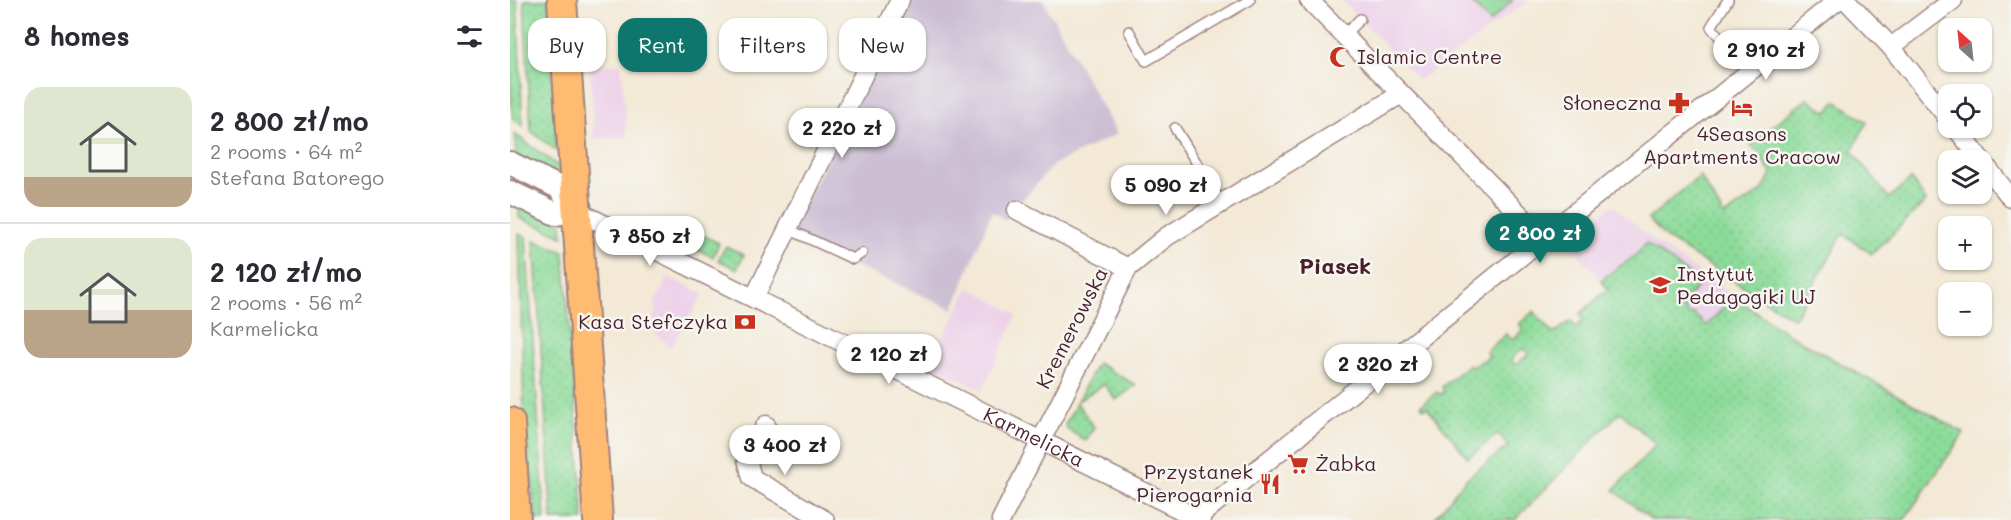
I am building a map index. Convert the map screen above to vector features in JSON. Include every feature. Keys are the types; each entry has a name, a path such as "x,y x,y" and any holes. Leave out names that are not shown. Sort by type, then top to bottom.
{"main road":[{"path":"562,0 598,520"},
{"path":"510,422 516,520"}],"street":[{"path":"754,298 899,0"},
{"path":"1309,0 1543,238"},
{"path":"1199,519 1838,0"},
{"path":"1846,0 1892,48 1938,106"},
{"path":"1892,48 1953,0"},
{"name":"Kremerowska","path":"1001,520 1128,268 1166,237 1401,94"},
{"path":"1964,138 2011,198"},
{"path":"510,164 560,188 575,210"},
{"name":"Karmelicka","path":"510,192 556,214 575,210 1199,519"},
{"path":"1017,210 1128,268"},
{"path":"766,425 747,459 752,478 825,520"}],"lane":[{"path":"1129,31 1146,61 1250,0"},
{"path":"1728,0 1711,27 1749,72"},
{"path":"1343,36 1360,19"},
{"path":"1175,128 1222,204"},
{"path":"788,229 853,259 862,253"}],"shaded area":[{"path":"909,0 1043,0 1117,134 1053,165 1005,220 992,211 953,309 788,236 872,72 926,72 926,18 900,18"},
{"path":"1341,0 1529,0 1419,80"},
{"path":"618,64 618,72 622,72 627,137 594,139 590,72 606,72 606,65"},
{"name":"Instytut Pedagogiki UJ","path":"1613,205 1651,239 1734,297 1671,361 1567,241"},
{"path":"668,277 704,294 671,347 656,335 653,326 657,308 654,305"},
{"path":"969,287 1017,315 982,390 930,364"}],"green space":[{"path":"510,0 517,0 523,126 513,119 510,81"},
{"path":"524,0 548,0 549,18 528,18 528,72 552,72 557,151 531,131"},
{"path":"1469,0 1513,0 1490,22"},
{"path":"1808,98 1827,112 1836,101 1867,122 1852,151 1889,198 1911,179 1926,201 1872,254 1843,234 1794,319 1667,239 1648,219 1700,176 1724,216 1762,191 1771,174 1759,153 1750,144"},
{"path":"515,134 558,166 559,181 516,160"},
{"path":"519,203 562,223 563,236 519,218"},
{"path":"694,231 719,243 713,257 687,245"},
{"path":"519,234 526,237 545,520 536,520 524,423"},
{"path":"534,240 564,252 584,520 552,520"},
{"path":"1646,243 1701,283 1682,304 1688,315 1694,314 1706,326 1734,297 1790,335 1964,433 1904,520 1652,520 1614,490 1656,444 1620,412 1515,520 1433,520 1466,479 1508,446 1498,434 1468,458 1427,407 1424,409 1421,405 1437,392 1440,395 1444,391 1442,387 1469,364 1472,367 1489,357 1486,352 1506,334 1511,339 1515,339 1523,329 1519,324 1534,311 1553,334 1571,321 1576,327 1584,320 1580,314 1608,289 1601,280 1636,255","holes":["1524,348 1529,354 1515,365 1511,359"]},
{"path":"726,246 744,255 737,269 718,260"},
{"path":"1097,363 1136,385 1116,400 1104,384 1077,401"},
{"path":"1077,403 1094,427 1086,441 1067,429 1065,425"}],"place":[{"name":"Islamic Centre","path":"1340,57"},
{"name":"Słoneczna","path":"1679,103"},
{"name":"4Seasons Apartments Cracow","path":"1742,108"},
{"name":"Instytut Pedagogiki UJ","path":"1660,285"},
{"name":"Kasa Stefczyka","path":"745,322"},
{"name":"Żabka","path":"1298,464"},
{"name":"Przystanek Pierogarnia","path":"1270,484"}],"district":[{"name":"Piasek","path":"1335,266"}]}
